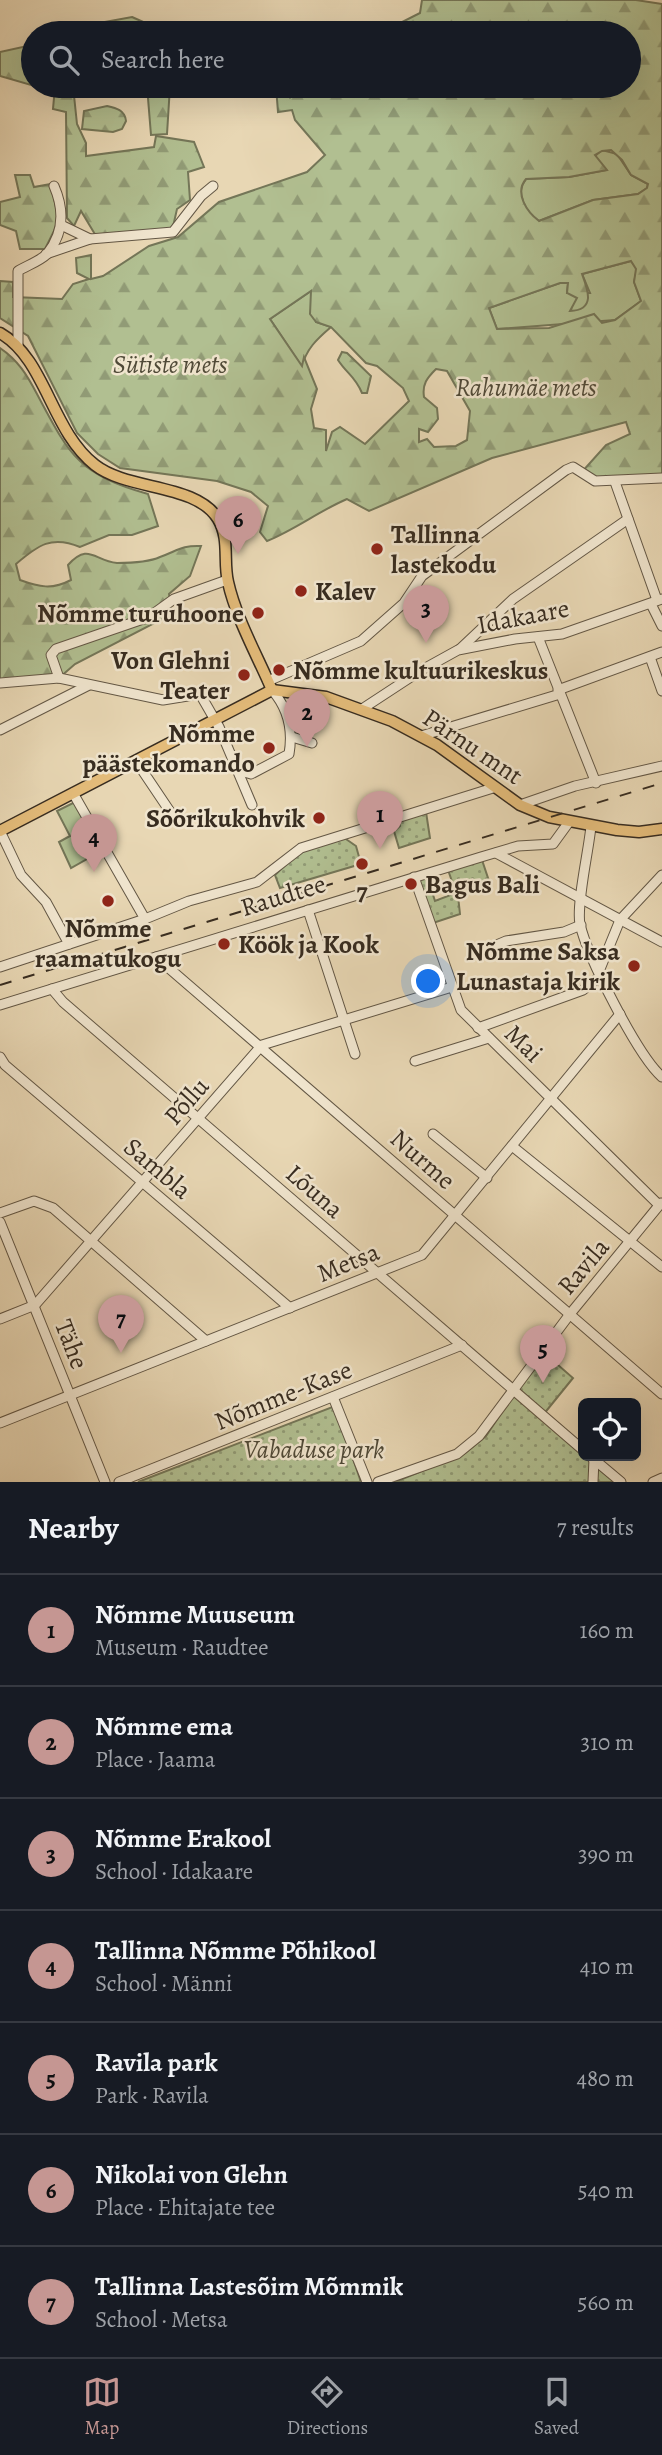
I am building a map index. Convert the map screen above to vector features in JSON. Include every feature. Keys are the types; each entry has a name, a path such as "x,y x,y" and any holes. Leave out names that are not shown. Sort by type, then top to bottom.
{"main road":[{"path":"0,333 18,346 67,435 94,465 118,478 199,501 212,511 223,531 227,578 270,685 215,720 0,831"},
{"name":"Pärnu mnt","path":"270,685 326,697 362,709 421,736 452,754 520,805 569,822 639,832 662,831"}],"street":[{"path":"46,254 59,229 62,203 54,186"},
{"path":"18,346 18,271 46,254 90,239 173,232 201,196 213,186"},
{"path":"59,229 90,239"},
{"path":"59,229 64,238 64,248"},
{"path":"237,769 251,774 289,754 292,737 281,700 270,685 285,675 361,641 404,603 422,576 573,467 595,481 662,478"},
{"path":"615,482 657,601 662,626"},
{"path":"458,650 513,599 628,519"},
{"path":"59,678 51,655 56,649 149,617 174,599 227,578"},
{"name":"Idakaare","path":"362,709 458,650 562,634 657,601"},
{"path":"538,637 596,783"},
{"path":"421,736 559,692 662,652"},
{"path":"650,657 662,691"},
{"path":"0,683 59,678 163,700 200,694 215,720 251,805"},
{"path":"0,730 90,685"},
{"path":"292,737 312,743"},
{"path":"136,761 171,813"},
{"path":"520,805 575,786 662,766"},
{"name":"Raudtee","path":"0,967 145,919 189,901 257,882 301,848 494,788"},
{"path":"73,793 145,919"},
{"name":"Raudtee","path":"0,1005 496,853 527,845 553,845 569,822"},
{"path":"592,826 581,925 620,1014 644,1058 662,1077"},
{"path":"0,831 21,875 46,902 69,944"},
{"path":"496,853 662,942"},
{"path":"478,1028 583,990 601,972 620,920 662,875"},
{"name":"Mai","path":"414,877 461,1010 660,1203"},
{"path":"308,910 355,1054"},
{"path":"480,952 506,941 564,932 581,925"},
{"name":"Nurme","path":"156,957 262,1045 662,1394"},
{"path":"262,1045 452,987"},
{"name":"Lõuna","path":"52,989 63,1002 578,1446"},
{"name":"Metsa","path":"0,1423 422,1255 620,1014"},
{"path":"415,1061 489,1038"},
{"name":"Põllu","path":"0,1319 35,1305 262,1045"},
{"name":"Sambla","path":"0,1057 5,1065 290,1308"},
{"path":"433,1134 487,1178"},
{"path":"512,1146 662,1267"},
{"path":"0,1213 41,1202 53,1208 206,1341"},
{"name":"Ravila","path":"378,1482 457,1454 479,1436 570,1314 660,1203"},
{"name":"Tähe","path":"0,1222 105,1482"},
{"name":"Nõmme-Kase","path":"119,1482 462,1345"},
{"path":"333,1397 367,1482"},
{"path":"592,1461 593,1482"},
{"path":"597,1461 621,1482"},
{"path":"653,1482 662,1478"}],"green space":[{"name":"Sütiste mets","path":"422,0 636,0 662,4 662,478 615,482 581,473 606,445 630,434 626,422 492,458 369,511 347,499 267,541 260,532 268,506 251,492 217,481 120,468 98,454 77,433 28,336 0,318 0,281 13,282 13,297 62,299 73,284 89,279 77,273 76,258 91,255 91,279 103,276 149,246 178,237 219,202 307,172 325,155 295,120 292,110 278,112 277,98 641,98 641,21 404,21 420,13","holes":["611,150 622,160 631,175 648,184 647,188 638,194 593,200 539,221 530,213 521,190 526,179 569,177 607,170 595,155","631,261 636,269 634,282 641,301 615,320 602,323 594,314 549,328 497,329 489,308 560,283 568,283 567,293 577,298 570,311 578,310 584,307 588,298 582,274","311,291 310,314 316,322 331,327 366,363 377,366 403,388 409,401 365,444 340,427 332,432 326,451 326,430 314,428 311,409 317,389 304,357 302,366 270,319","436,369 447,371 470,411 467,440 456,446 434,447 427,439 419,442 419,429 428,432 438,419 437,408 424,397 425,385"]},
{"path":"132,17 141,21 110,21"},
{"path":"21,47 21,82 0,76 0,52"},
{"path":"54,98 74,98 77,124 86,143 86,156 154,147 156,136 194,142 204,167 188,172 190,200 177,209 172,231 96,236 81,211 74,226 67,218 66,112 53,109"},
{"path":"148,98 169,98 167,134 151,135"},
{"path":"107,106 124,114 126,121 122,129 113,132 82,129 84,111"},
{"path":"602,150 617,154 631,175 648,184 647,188 638,194 593,200 539,221 530,213 521,196 526,179 569,177 606,170 595,156"},
{"path":"15,175 30,175 34,187 51,184 59,221 45,249 20,249 16,231 0,225 0,202 20,197"},
{"path":"631,261 637,269 634,282 641,301 615,320 497,329 489,308 560,283 568,283 567,293 590,293 582,274"},
{"path":"311,291 316,322 331,327 313,345 302,367 270,319"},
{"path":"0,348 26,374 68,448 91,470 106,479 148,494 158,526 132,535 109,535 80,547 61,542 46,544 16,564 20,580 46,586 64,583 71,580 68,565 81,555 92,555 109,562 133,562 155,559 184,547 201,546 190,576 169,594 172,614 75,664 59,678 0,683"},
{"path":"342,352 347,353 371,376 367,393 362,393 338,360"},
{"path":"75,802 103,850 71,868 59,842 70,836 57,811"},
{"path":"426,812 430,838 399,848 394,831 400,826 399,820"},
{"path":"343,837 356,846 361,864 280,888 275,875 298,853"},
{"path":"481,857 490,884 458,896 460,914 430,924 414,877 426,873 435,901 456,893 447,867"},
{"path":"542,1351 573,1378 543,1415 512,1390"},
{"path":"514,1394 578,1447 578,1461 594,1461 620,1482 395,1482 464,1454 486,1436"},
{"name":"Vabaduse park","path":"335,1406 361,1482 138,1482"}],"railway":[{"path":"0,985 662,783"}],"place":[{"name":"Tallinna lastekodu","path":"377,549"},
{"name":"Nikolai von Glehn","path":"238,554"},
{"name":"Kalev","path":"301,591"},
{"name":"Nõmme turuhoone","path":"258,613"},
{"name":"Nõmme Erakool","path":"426,643"},
{"name":"Nõmme kultuurikeskus","path":"279,670"},
{"name":"Von Glehni Teater","path":"244,675"},
{"name":"Nõmme ema","path":"307,747"},
{"name":"Nõmme päästekomando","path":"269,748"},
{"name":"Sõõrikukohvik","path":"319,818"},
{"name":"Nõmme Muuseum","path":"380,849"},
{"name":"7","path":"362,864"},
{"name":"Tallinna Nõmme Põhikool","path":"94,872"},
{"name":"Bagus Bali","path":"411,884"},
{"name":"Nõmme raamatukogu","path":"108,901"},
{"name":"Köök ja Kook","path":"224,944"},
{"name":"Nõmme Saksa Lunastaja kirik","path":"634,966"},
{"name":"Tallinna Lastesõim Mõmmik","path":"121,1353"},
{"name":"Ravila park","path":"543,1383"}],"park label":[{"name":"Rahumäe mets","path":"526,387"}]}
